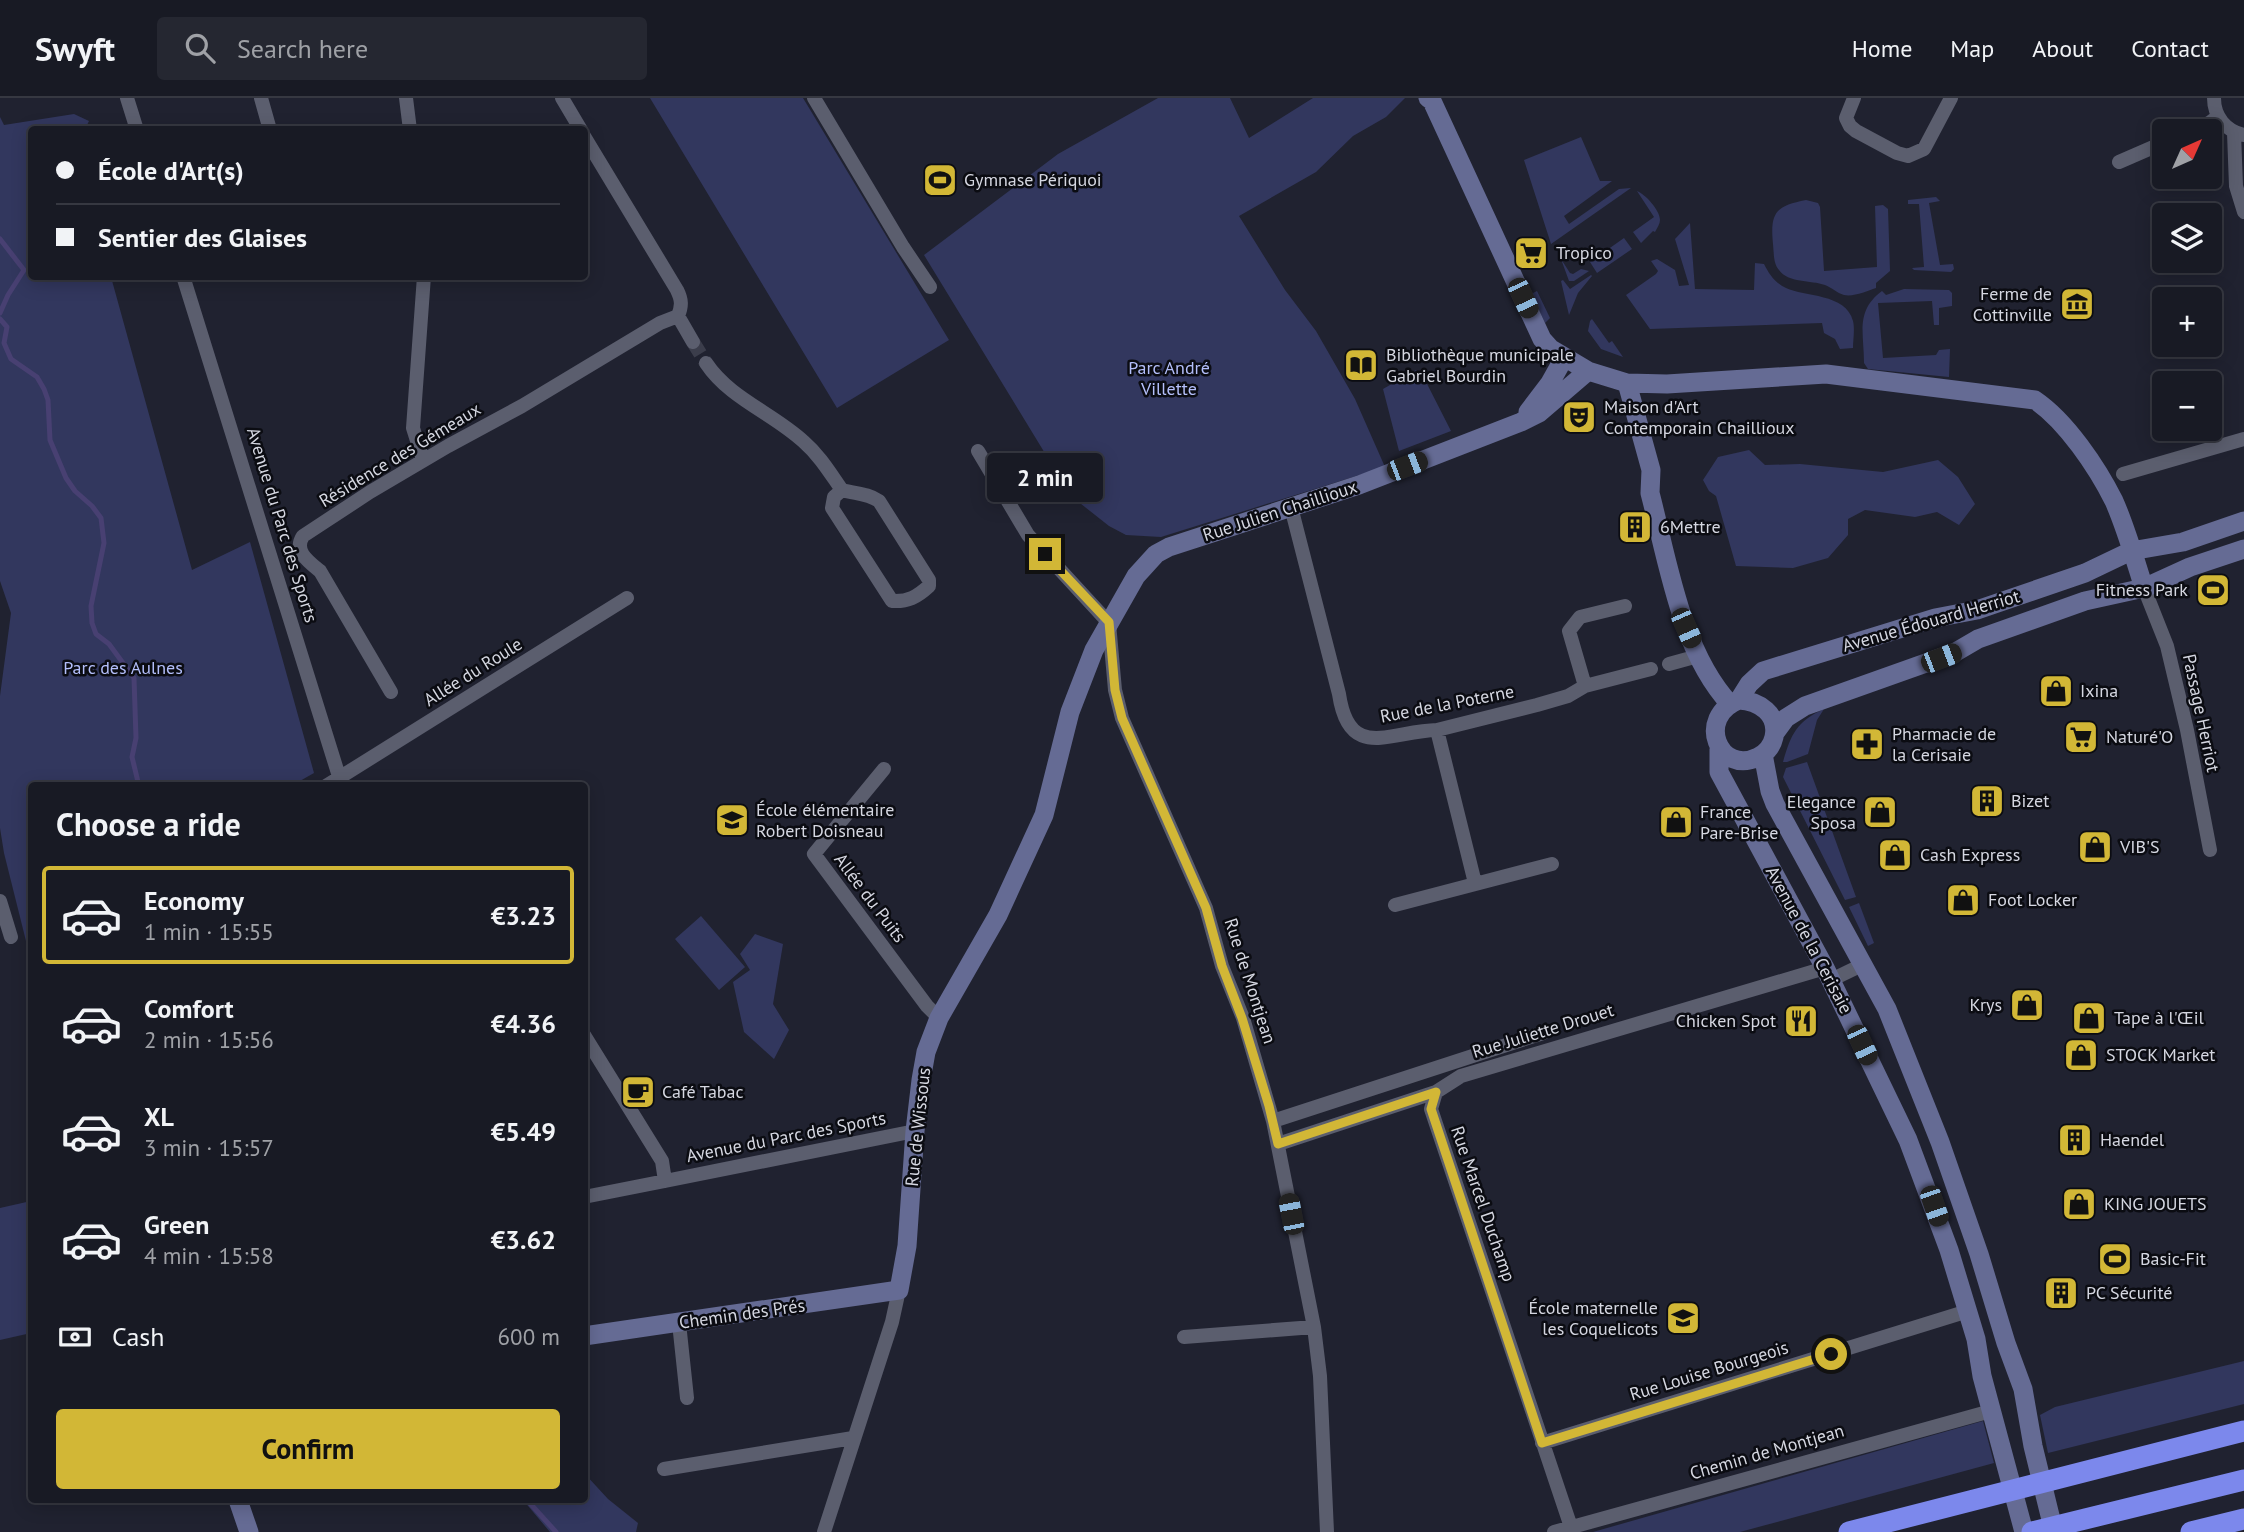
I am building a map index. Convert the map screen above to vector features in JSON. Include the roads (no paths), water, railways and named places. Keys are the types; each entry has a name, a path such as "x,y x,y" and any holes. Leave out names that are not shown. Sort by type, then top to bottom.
{"highway":[{"path":"1849,1532 2244,1431"},
{"path":"2032,1532 2244,1480"},
{"path":"2191,1532 2244,1519"}],"street":[{"path":"127,98 136,126"},
{"path":"261,98 269,126"},
{"path":"406,98 410,126"},
{"path":"562,98 579,126"},
{"path":"814,98 930,287"},
{"path":"1854,98 1846,118 1850,126 1897,153 1908,156 1924,149 1928,144 1951,98"},
{"path":"2214,98 2217,117 2239,134 2236,186 2244,212"},
{"path":"1431,99 1542,339 1564,358 1588,371 1627,383 1667,384 1826,374 2035,400 2068,430 2114,502 2144,588"},
{"path":"588,143 677,290 682,300 678,316 693,342"},
{"path":"2119,162 2152,148"},
{"name":"Avenue du Parc des Sports","path":"184,280 340,782"},
{"path":"423,460 413,428 424,280"},
{"name":"Résidence des Gémeaux","path":"391,692 320,571 300,550 303,536 423,460 522,406 660,323 678,316"},
{"path":"1521,422 1550,383 1564,358"},
{"path":"706,363 724,384 803,441 824,462 842,490 870,495 879,501 929,580 929,586 919,595 905,602 892,601 832,508 834,497 842,490"},
{"name":"Rue Julien Chaillioux","path":"1109,622 1136,576 1156,554 1186,541 1359,485 1521,422 1539,413 1588,371"},
{"path":"1627,383 1651,470 1650,494 1686,628 1718,691 1734,702"},
{"path":"2123,474 2244,439"},
{"path":"978,451 1028,535 1109,622"},
{"name":"Rue de la Poterne","path":"1291,507 1342,711 1348,724 1359,734 1382,738 1422,730 1437,730 1558,699 1585,686 1651,669"},
{"name":"Avenue Édouard Herriot","path":"1734,702 1763,671 1935,618 1977,610 2085,573 2131,551 2183,542 2244,521"},
{"name":"Avenue Édouard Herriot","path":"1775,733 1786,718 1805,706 1954,653 1978,639 2085,601 2144,588 2190,567 2244,549"},
{"name":"Passage Herriot","path":"2144,588 2167,646 2187,730 2210,850"},
{"name":"Allée du Roule","path":"340,782 627,598"},
{"path":"1585,686 1569,631 1580,617 1625,606"},
{"name":"Rue de Wissous","path":"824,1532 892,1322 899,1290 907,1246 915,1131 926,1052 939,1018 998,915 1024,863 1044,815 1070,712 1082,677 1109,622"},
{"name":"Rue de Montjean","path":"1109,622 1115,690 1122,718 1206,908 1222,966 1242,1018 1273,1121 1314,1327 1320,1376 1327,1532"},
{"path":"1669,664 1698,656"},
{"path":"1752,701 1764,707 1773,719 1775,733 1771,745 1763,754 1752,760 1740,760 1720,749 1715,726 1720,713 1734,702 1752,701"},
{"path":"1437,730 1475,883"},
{"name":"Avenue de la Cerisaie","path":"1720,749 1719,772 1828,974 1908,1140 1968,1311 1982,1376 2024,1532"},
{"name":"Avenue de la Cerisaie","path":"1763,754 1775,804 1887,1009 1961,1200 2023,1389 2033,1446 2054,1532"},
{"name":"Allée du Puits","path":"884,769 814,854 927,1006 939,1018"},
{"path":"1395,905 1552,864"},
{"path":"0,901 11,937"},
{"name":"Rue Juliette Drouet","path":"1278,1144 1436,1092 1461,1076 1798,975 1828,974 1864,964"},
{"path":"1273,1121 1543,1033"},
{"name":"Avenue du Parc des Sports","path":"588,1041 662,1161 665,1181 915,1131"},
{"name":"Rue Marcel Duchamp","path":"1436,1092 1431,1109 1571,1527"},
{"path":"588,1196 665,1181"},
{"name":"Chemin des Prés","path":"588,1335 899,1290"},
{"name":"Rue Louise Bourgeois","path":"1542,1443 1968,1311"},
{"path":"679,1323 687,1398"},
{"path":"1184,1337 1314,1327"},
{"name":"Chemin de Montjean","path":"1554,1532 1991,1411"},
{"path":"664,1469 853,1438"},
{"path":"238,1503 249,1532"}],"waterway":[{"path":"0,239 24,270 0,313"},
{"path":"0,319 7,327 4,343 11,359 37,377 44,389 48,400 50,440 66,478 101,518 104,543 91,606 92,623 96,634 109,644 134,678 136,738 132,757 138,782"},
{"path":"530,1503 556,1532"}],"tunnel":[{"path":"693,342 706,363"}],"place":[{"name":"Gymnase Périquoi","path":"940,180"},
{"name":"Tropico","path":"1531,253"},
{"name":"Ferme de Cottinville","path":"2077,304"},
{"name":"Bibliothèque municipale Gabriel Bourdin","path":"1361,365"},
{"name":"Maison d'Art Contemporain Chaillioux","path":"1579,417"},
{"name":"6Mettre","path":"1635,527"},
{"name":"Fitness Park","path":"2213,590"},
{"name":"Ixina","path":"2056,691"},
{"name":"Naturé'O","path":"2081,737"},
{"name":"Pharmacie de la Cerisaie","path":"1867,744"},
{"name":"Bizet","path":"1987,801"},
{"name":"Elegance Sposa","path":"1880,812"},
{"name":"École élémentaire Robert Doisneau","path":"732,820"},
{"name":"France Pare-Brise","path":"1676,822"},
{"name":"VIB'S","path":"2095,847"},
{"name":"Cash Express","path":"1895,855"},
{"name":"Foot Locker","path":"1963,900"},
{"name":"Krys","path":"2027,1005"},
{"name":"Tape à l'Œil","path":"2089,1018"},
{"name":"Chicken Spot","path":"1801,1021"},
{"name":"STOCK Market","path":"2081,1055"},
{"name":"Café Tabac","path":"638,1092"},
{"name":"Haendel","path":"2075,1140"},
{"name":"KING JOUETS","path":"2079,1204"},
{"name":"Basic-Fit","path":"2115,1259"},
{"name":"PC Sécurité","path":"2061,1293"},
{"name":"École maternelle les Coquelicots","path":"1683,1318"}],"park label":[{"name":"Parc André Villette","path":"1169,378"},
{"name":"Parc des Aulnes","path":"123,668"}]}
